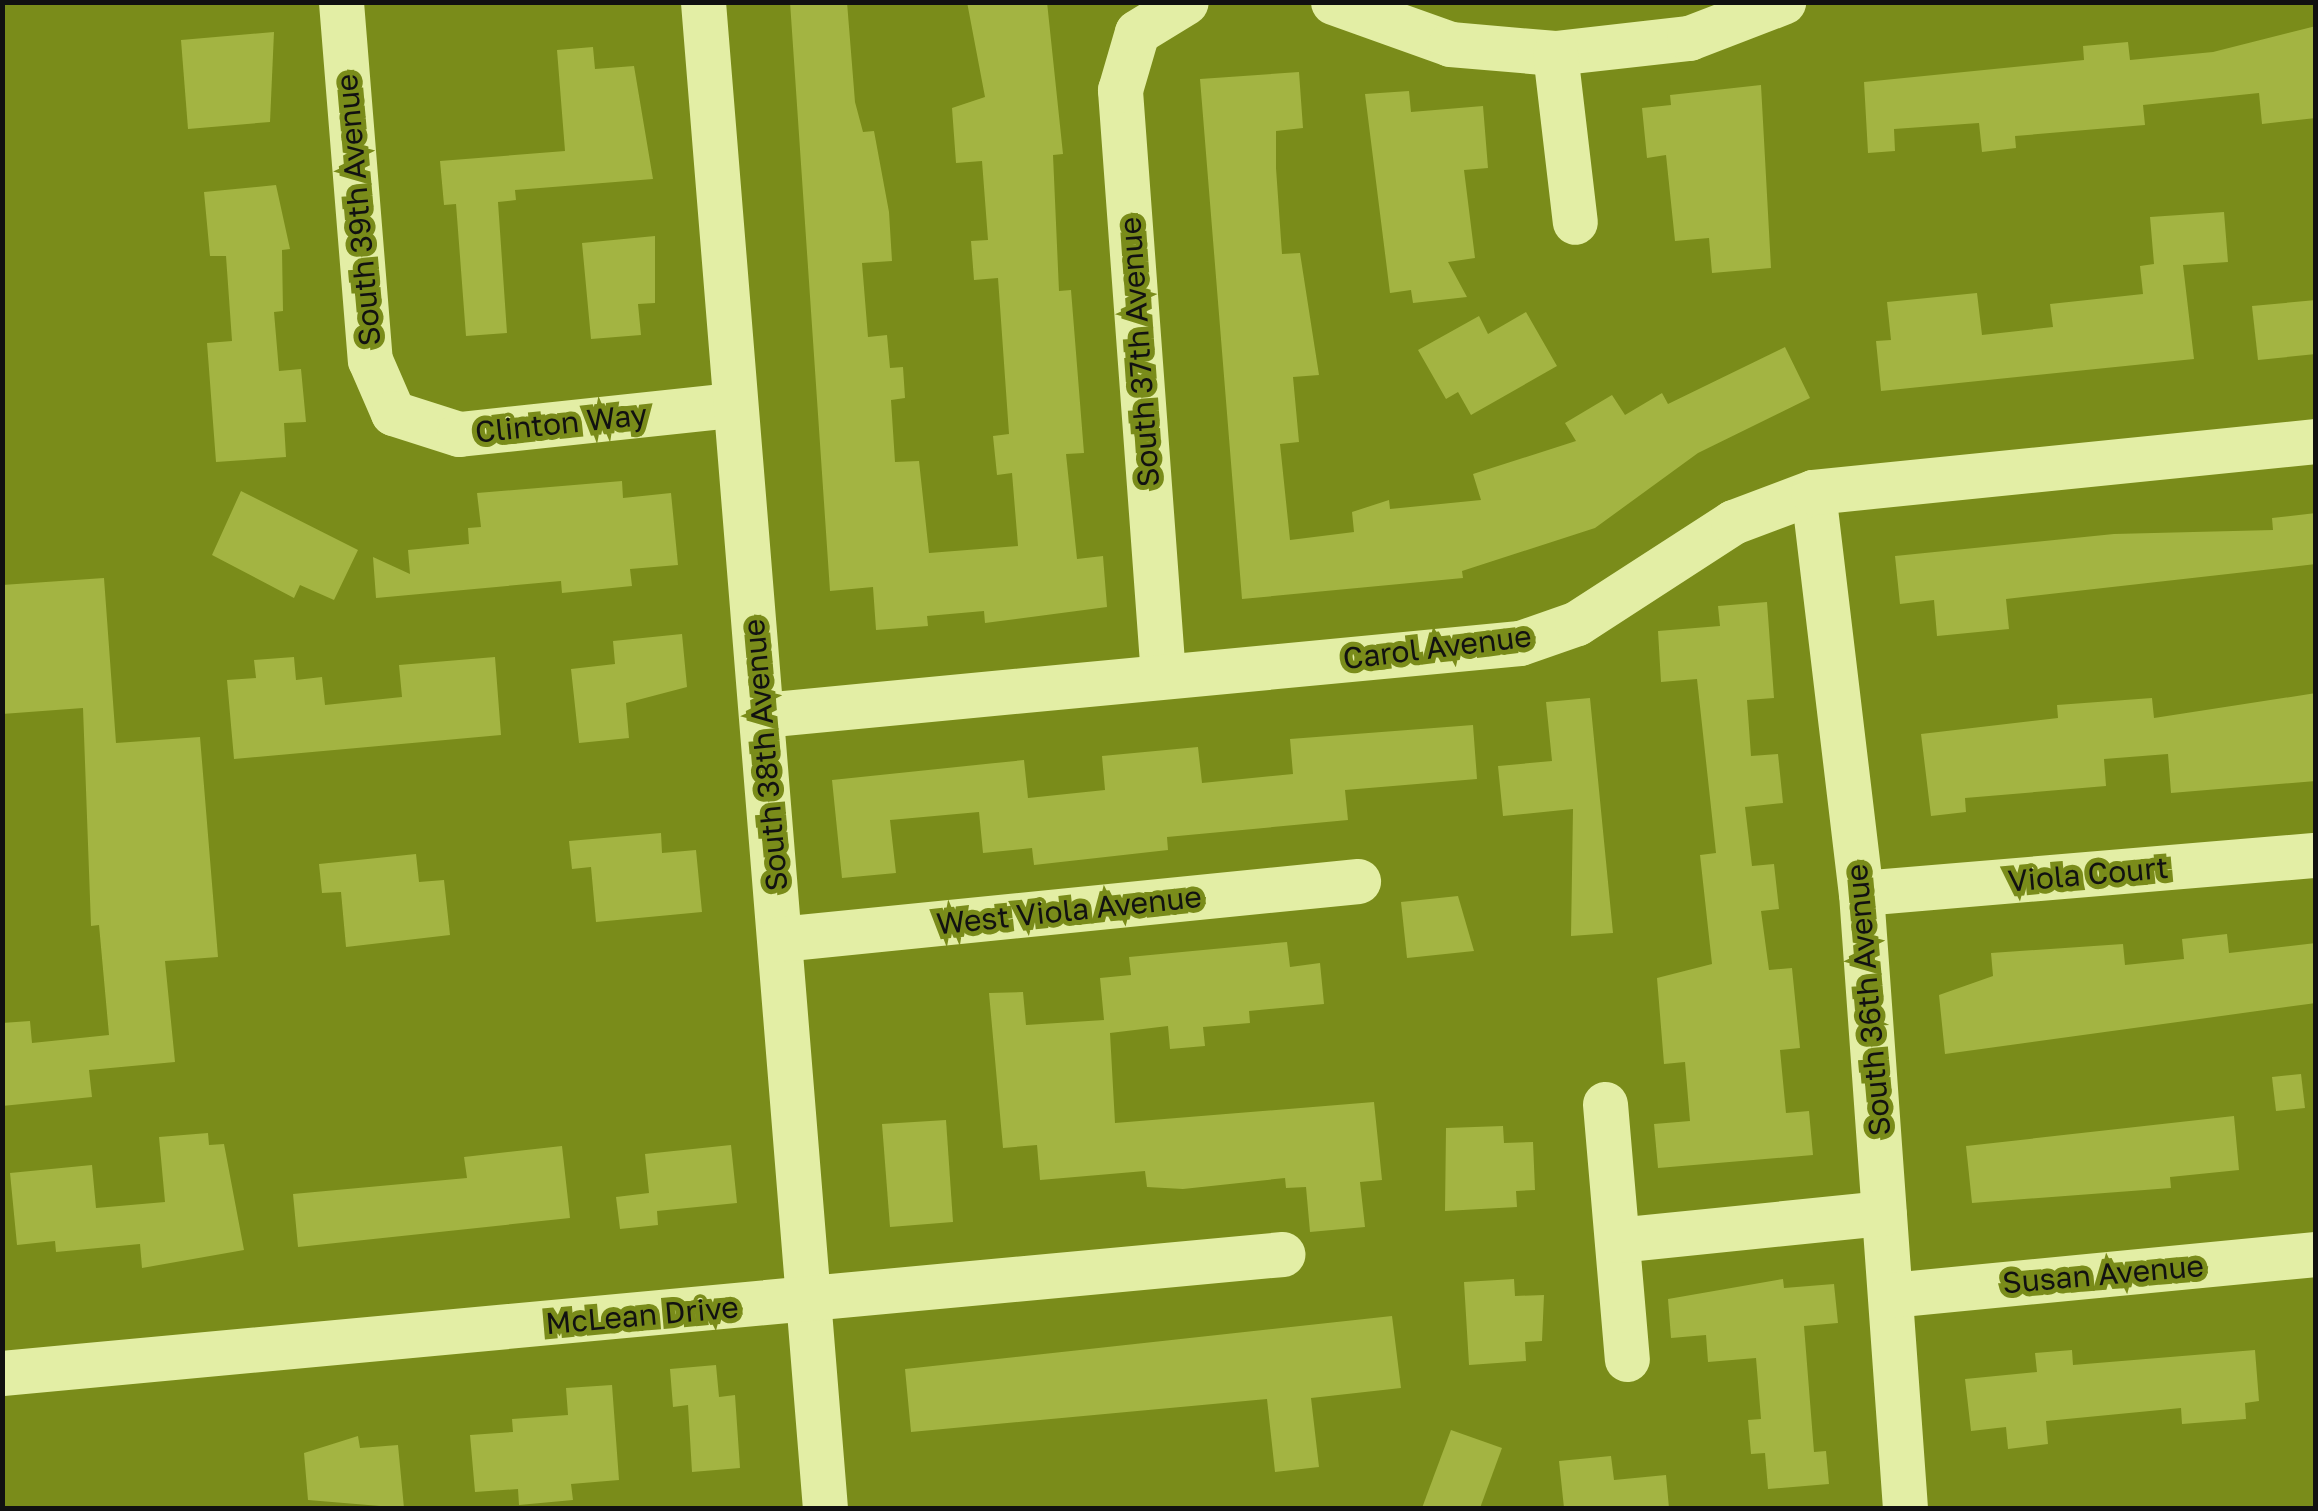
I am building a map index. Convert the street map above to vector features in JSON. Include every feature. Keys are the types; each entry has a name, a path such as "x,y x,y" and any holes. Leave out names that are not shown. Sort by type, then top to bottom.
{"street":[{"name":"South 39th Avenue","path":"341,2 370,360 393,413"},
{"name":"South 38th Avenue","path":"703,2 732,404 762,715 825,1508"},
{"name":"South 37th Avenue","path":"1164,676 1120,90 1137,32 1186,2"},
{"path":"1333,2 1450,44 1554,52 1690,38 1783,2"},
{"path":"1554,52 1575,222"},
{"name":"Clinton Way","path":"393,413 459,434 732,404"},
{"name":"Carol Avenue","path":"762,715 1520,642 1577,623 1734,522 1813,492 2316,441"},
{"name":"South 36th Avenue","path":"1813,492 1861,894 1905,1508"},
{"name":"Viola Court","path":"1861,894 2316,855"},
{"name":"West Viola Avenue","path":"780,939 1358,881"},
{"path":"1605,1104 1627,1358"},
{"path":"1617,1240 1884,1213"},
{"name":"McLean Drive","path":"2,1373 1282,1254"},
{"name":"Susan Avenue","path":"1890,1295 2316,1254"}],"building":[{"path":"790,2 847,2 855,102 863,132 874,131 889,212 892,261 862,263 868,337 887,335 890,368 903,367 905,398 891,400 895,462 919,461 929,553 1018,546 1012,473 997,475 993,436 1009,434 998,278 974,280 971,241 988,240 982,161 956,163 952,108 985,97 967,2 1047,2 1063,154 1053,155 1059,291 1071,290 1084,453 1066,454 1077,559 1103,556 1107,607 985,623 984,611 927,616 928,626 876,630 873,587 830,591"},
{"path":"2316,26 2316,118 2262,124 2259,93 2143,105 2145,125 2015,136 2016,148 1982,152 1979,123 1894,129 1895,151 1868,153 1864,82 2084,60 2083,46 2128,42 2130,60 2213,52"},
{"path":"274,32 270,122 188,129 181,40"},
{"path":"593,47 595,69 634,66 653,179 515,190 516,200 498,202 507,333 466,336 456,204 444,205 440,161 565,151 557,50"},
{"path":"1299,72 1303,128 1276,131 1276,168 1282,254 1300,253 1319,375 1293,377 1299,442 1280,444 1290,540 1354,532 1352,512 1389,500 1390,509 1481,500 1473,474 1576,441 1565,423 1612,395 1625,415 1662,393 1668,404 1785,347 1810,398 1698,453 1595,528 1462,571 1463,578 1242,599 1200,79"},
{"path":"1761,85 1771,268 1712,273 1709,238 1675,241 1666,155 1647,158 1642,108 1671,105 1670,95"},
{"path":"1409,91 1411,112 1483,106 1488,168 1464,170 1475,258 1448,262 1467,297 1413,303 1411,290 1390,293 1365,94"},
{"path":"276,185 290,249 282,250 283,311 274,312 279,371 301,369 306,422 284,423 286,457 216,462 207,343 232,341 226,256 210,256 204,192"},
{"path":"2224,212 2228,262 2183,265 2194,359 1881,391 1876,341 1891,340 1887,302 1977,293 1982,335 2053,327 2050,304 2143,294 2140,266 2154,264 2150,217"},
{"path":"655,236 655,303 638,304 641,335 591,339 582,243"},
{"path":"2316,300 2316,354 2258,360 2252,306"},
{"path":"1526,312 1557,366 1471,415 1458,392 1446,399 1418,350 1479,316 1488,334"},
{"path":"622,481 623,498 671,493 678,565 630,569 632,586 562,593 561,581 376,598 373,557 410,574 408,550 469,544 468,528 481,527 477,493"},
{"path":"241,491 358,550 334,600 300,585 294,598 212,555"},
{"path":"2316,513 2316,564 2006,599 2009,629 1937,636 1934,600 1900,604 1895,556 2114,534 2273,530 2272,518"},
{"path":"104,578 116,743 200,737 218,957 165,961 175,1062 89,1070 92,1097 2,1106 2,1023 30,1021 32,1043 109,1035 99,925 91,926 83,708 2,714 2,585"},
{"path":"1767,602 1774,698 1747,700 1751,756 1778,754 1783,803 1745,807 1752,866 1774,864 1779,909 1761,911 1769,970 1792,968 1800,1048 1780,1050 1786,1113 1809,1111 1813,1155 1658,1168 1654,1124 1690,1121 1685,1062 1664,1064 1657,978 1712,964 1700,855 1716,853 1697,679 1661,682 1658,631 1720,626 1718,606"},
{"path":"682,634 687,687 626,703 629,738 579,743 571,669 615,664 613,641"},
{"path":"294,657 296,680 322,677 325,705 402,697 399,665 495,657 501,735 234,759 227,680 256,678 254,660"},
{"path":"2316,693 2316,781 2171,793 2168,754 2104,759 2106,786 1965,798 1966,812 1931,816 1921,734 2058,718 2057,705 2152,698 2154,718"},
{"path":"1590,698 1613,933 1571,936 1573,809 1503,816 1498,766 1552,761 1546,702"},
{"path":"1473,725 1477,779 1345,790 1348,820 1167,837 1168,850 1034,865 1032,848 983,853 979,812 890,820 896,873 842,878 832,780 1024,760 1028,798 1105,790 1102,756 1198,747 1202,783 1293,774 1290,739"},
{"path":"661,833 662,853 696,850 702,912 596,922 591,867 572,869 569,841"},
{"path":"416,854 419,882 444,880 450,935 346,947 341,892 322,893 319,864"},
{"path":"1458,896 1474,951 1407,958 1401,902"},
{"path":"2227,934 2229,953 2316,943 2316,1003 1945,1054 1939,995 1993,976 1991,953 2123,944 2125,965 2184,959 2182,939"},
{"path":"1287,942 1290,967 1320,963 1324,1004 1249,1011 1250,1023 1203,1027 1205,1046 1170,1049 1168,1026 1110,1033 1115,1123 1374,1102 1382,1180 1360,1182 1365,1227 1310,1232 1306,1187 1286,1188 1285,1178 1183,1189 1147,1187 1145,1171 1040,1180 1037,1145 1003,1148 989,993 1023,992 1026,1025 1104,1020 1100,978 1131,975 1129,957"},
{"path":"2301,1074 2305,1108 2276,1111 2272,1077"},
{"path":"2234,1116 2239,1170 2170,1177 2171,1188 1972,1203 1966,1146"},
{"path":"946,1120 953,1222 890,1227 882,1124"},
{"path":"1503,1126 1504,1143 1533,1142 1535,1190 1516,1191 1517,1207 1445,1211 1446,1128"},
{"path":"208,1133 209,1145 224,1144 244,1250 142,1268 140,1244 56,1252 55,1241 17,1245 10,1173 92,1165 96,1208 165,1202 159,1137"},
{"path":"731,1145 737,1203 657,1211 658,1225 620,1229 616,1197 649,1193 645,1154"},
{"path":"562,1146 570,1218 298,1247 293,1194 467,1178 464,1157"},
{"path":"1514,1279 1515,1296 1544,1295 1542,1341 1525,1342 1526,1361 1469,1365 1464,1282"},
{"path":"1783,1279 1784,1288 1834,1284 1838,1323 1804,1326 1814,1452 1826,1451 1829,1484 1768,1489 1765,1453 1751,1454 1748,1420 1761,1419 1756,1358 1708,1362 1706,1335 1671,1338 1668,1299"},
{"path":"1392,1316 1401,1388 1311,1398 1319,1467 1275,1472 1267,1399 911,1432 905,1369"},
{"path":"2072,1350 2073,1365 2255,1350 2259,1401 2245,1403 2246,1419 2182,1424 2181,1408 2046,1421 2048,1444 2008,1449 2006,1427 1971,1431 1965,1379 2037,1372 2035,1353"},
{"path":"716,1365 719,1397 735,1395 740,1468 692,1472 688,1405 673,1407 670,1369"},
{"path":"612,1385 619,1480 571,1484 573,1500 519,1505 518,1489 475,1492 470,1435 513,1432 512,1419 568,1415 566,1388"},
{"path":"1451,1430 1502,1448 1480,1508 1422,1508"},
{"path":"358,1436 360,1448 398,1445 404,1508 308,1500 304,1453"},
{"path":"1611,1456 1614,1480 1666,1475 1669,1508 1564,1508 1559,1461"}]}
